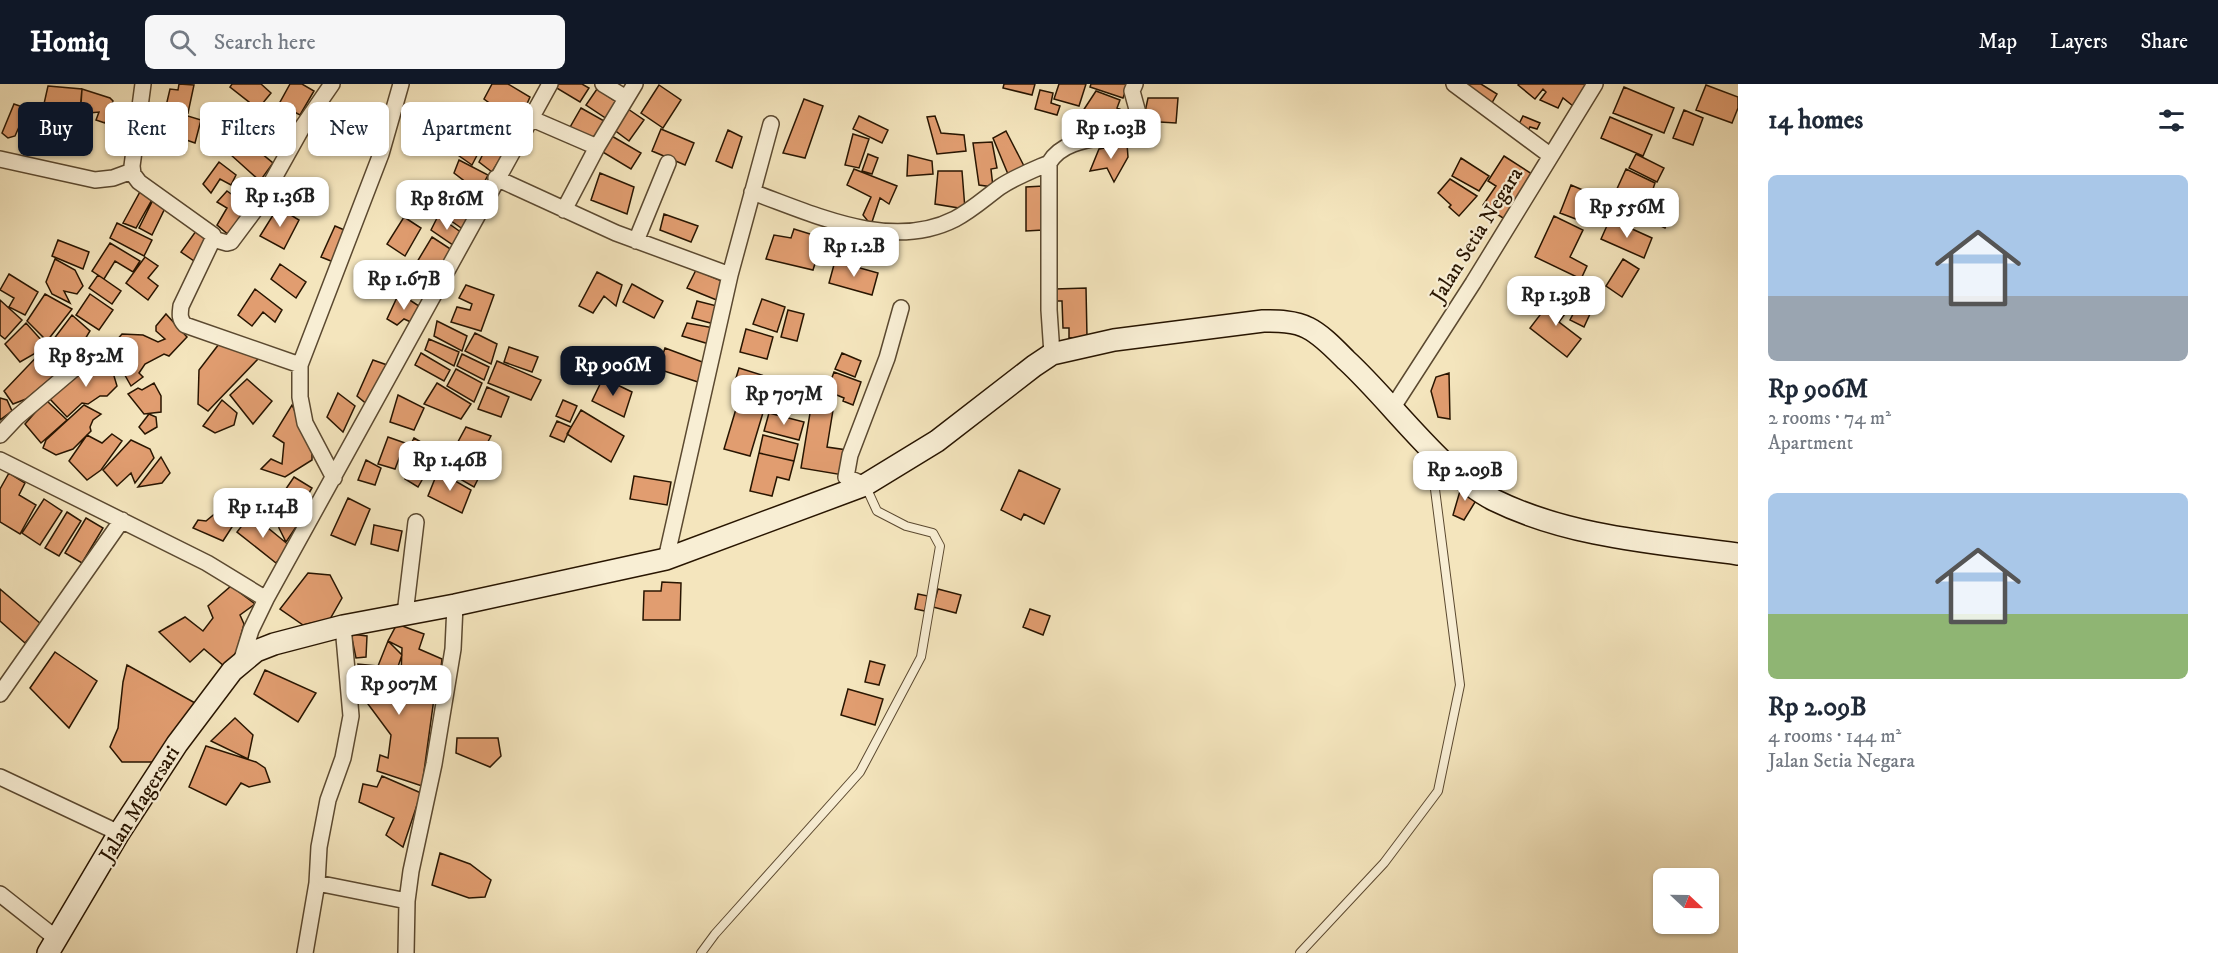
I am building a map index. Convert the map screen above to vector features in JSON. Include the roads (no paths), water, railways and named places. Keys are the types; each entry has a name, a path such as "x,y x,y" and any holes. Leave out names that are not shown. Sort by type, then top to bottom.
{"street":[{"path":"143,84 132,171 139,182 211,233 213,239 181,306 181,321 185,325 300,365"},
{"path":"213,239 231,242 260,203 303,126 332,84"},
{"path":"334,478 305,423 300,397 300,365 381,154 401,84"},
{"path":"533,113 550,84"},
{"path":"603,84 626,98"},
{"path":"564,210 597,147 635,84"},
{"path":"752,192 838,222 864,228 896,232 926,230 954,219 1014,178 1049,163 1059,150 1080,142 1130,132 1138,113 1132,91 1135,84"},
{"path":"1454,84 1551,156"},
{"name":"Jalan Setia Negara","path":"1393,407 1595,84"},
{"path":"533,119 597,147"},
{"path":"666,559 730,275 771,124"},
{"path":"241,662 251,630 266,599 417,327 508,156"},
{"path":"0,159 95,180 113,178 132,171"},
{"path":"636,241 668,163"},
{"path":"1049,163 1049,310 1052,354 1114,340 1245,323 1281,322 1307,327 1326,341 1462,478 1493,500 1572,528 1738,554"},
{"path":"496,178 636,241 730,275"},
{"path":"865,486 846,477 850,454 883,369 901,308"},
{"path":"0,435 16,418 95,351"},
{"name":"Jalan Magersari","path":"52,946 119,833 177,744 232,670 263,648 343,626 455,605 666,559 865,486 937,441 1052,354"},
{"path":"0,477 6,463 207,563 266,599"},
{"path":"0,694 122,520"},
{"path":"405,614 416,522"},
{"path":"406,953 407,901 411,871 434,764 453,649 455,605"},
{"path":"305,953 317,884 319,847 328,800 343,758 351,716 343,626"},
{"path":"0,777 119,833"},
{"path":"317,884 407,901"},
{"path":"0,894 52,946"}],"lane":[{"path":"1300,953 1384,863 1438,791 1460,685 1430,447"},
{"path":"701,953 715,934 860,772 921,657 940,546 933,533 906,526 877,511 865,486"}]}
